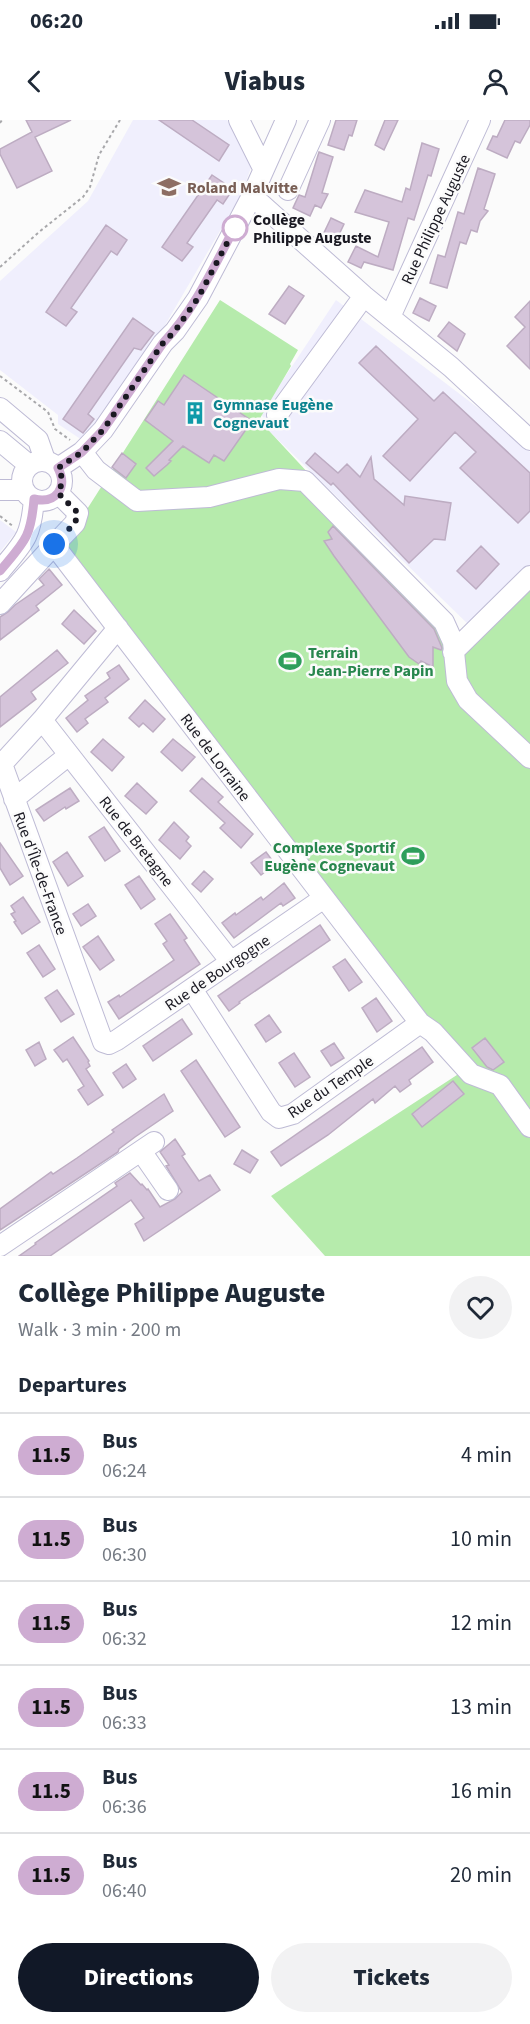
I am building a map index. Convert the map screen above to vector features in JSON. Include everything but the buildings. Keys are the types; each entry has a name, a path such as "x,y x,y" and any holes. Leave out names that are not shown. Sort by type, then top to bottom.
{"street":[{"path":"239,120 263,168"},
{"path":"0,490 36,476 86,448 103,430 163,343 175,331 198,298 252,195 286,120"},
{"path":"288,190 320,120"},
{"name":"Rue Philippe Auguste","path":"390,317 480,120"},
{"path":"252,195 364,296 451,367 530,440"},
{"path":"277,415 364,296"},
{"path":"0,408 38,440 32,521 26,540 0,571"},
{"path":"0,441 36,476 43,501 52,499 58,493 78,513 75,523 0,604"},
{"path":"86,448 101,475 138,501 209,497 279,479 305,481 444,622 453,642 457,681 468,700 530,758"},
{"path":"0,456 36,476"},
{"name":"Rue de Lorraine","path":"54,544 420,1023 433,1032 471,1074 500,1085 530,1127"},
{"path":"453,652 530,576"},
{"name":"Rue d'Île-de-France","path":"109,1044 103,1042 95,1023 2,764 42,720 118,628"},
{"name":"Rue de Bretagne","path":"42,720 231,962"},
{"path":"14,799 69,755"},
{"name":"Rue de Bourgogne","path":"109,1044 324,898"},
{"name":"Rue du Temple","path":"192,989 271,1112 279,1118 293,1114 420,1023"},
{"path":"0,1246 147,1146 168,1190"}],"path":[{"path":"0,267 82,197 90,187 99,155 120,120"},
{"path":"0,376 48,412 55,429 75,444 86,448"}],"shaded area":[{"path":"133,120 227,120 252,165 241,195 161,332 82,440 58,424 58,415 0,370 0,281 88,201"},
{"path":"336,300 494,420 530,452 530,569 471,627 269,431 261,413"},
{"path":"0,520 16,532 0,552"}],"green space":[{"name":"Complexe Sportif Eugène Cognevaut","path":"220,300 298,350 259,420 462,639 530,579 530,1256 325,1256 271,1196 460,1073 63,547"}],"bus line":[{"name":"11.5","path":"0,571 26,540 32,521 34,499 43,501 52,499 58,493 62,485 62,476 58,468 82,452 103,430 163,343 175,331 198,298 235,227"}],"place":[{"name":"Roland Malvitte","path":"169,187"},
{"name":"Collège Philippe Auguste","path":"235,228"},
{"name":"Gymnase Eugène Cognevaut","path":"195,413"},
{"name":"Terrain Jean-Pierre Papin","path":"290,661"},
{"name":"Complexe Sportif Eugène Cognevaut","path":"413,856"}],"route":[{"path":"54,544 75,523 78,513 58,493 62,485 62,476 58,468 82,452 103,430 163,343 175,331 198,298 235,228"}]}
